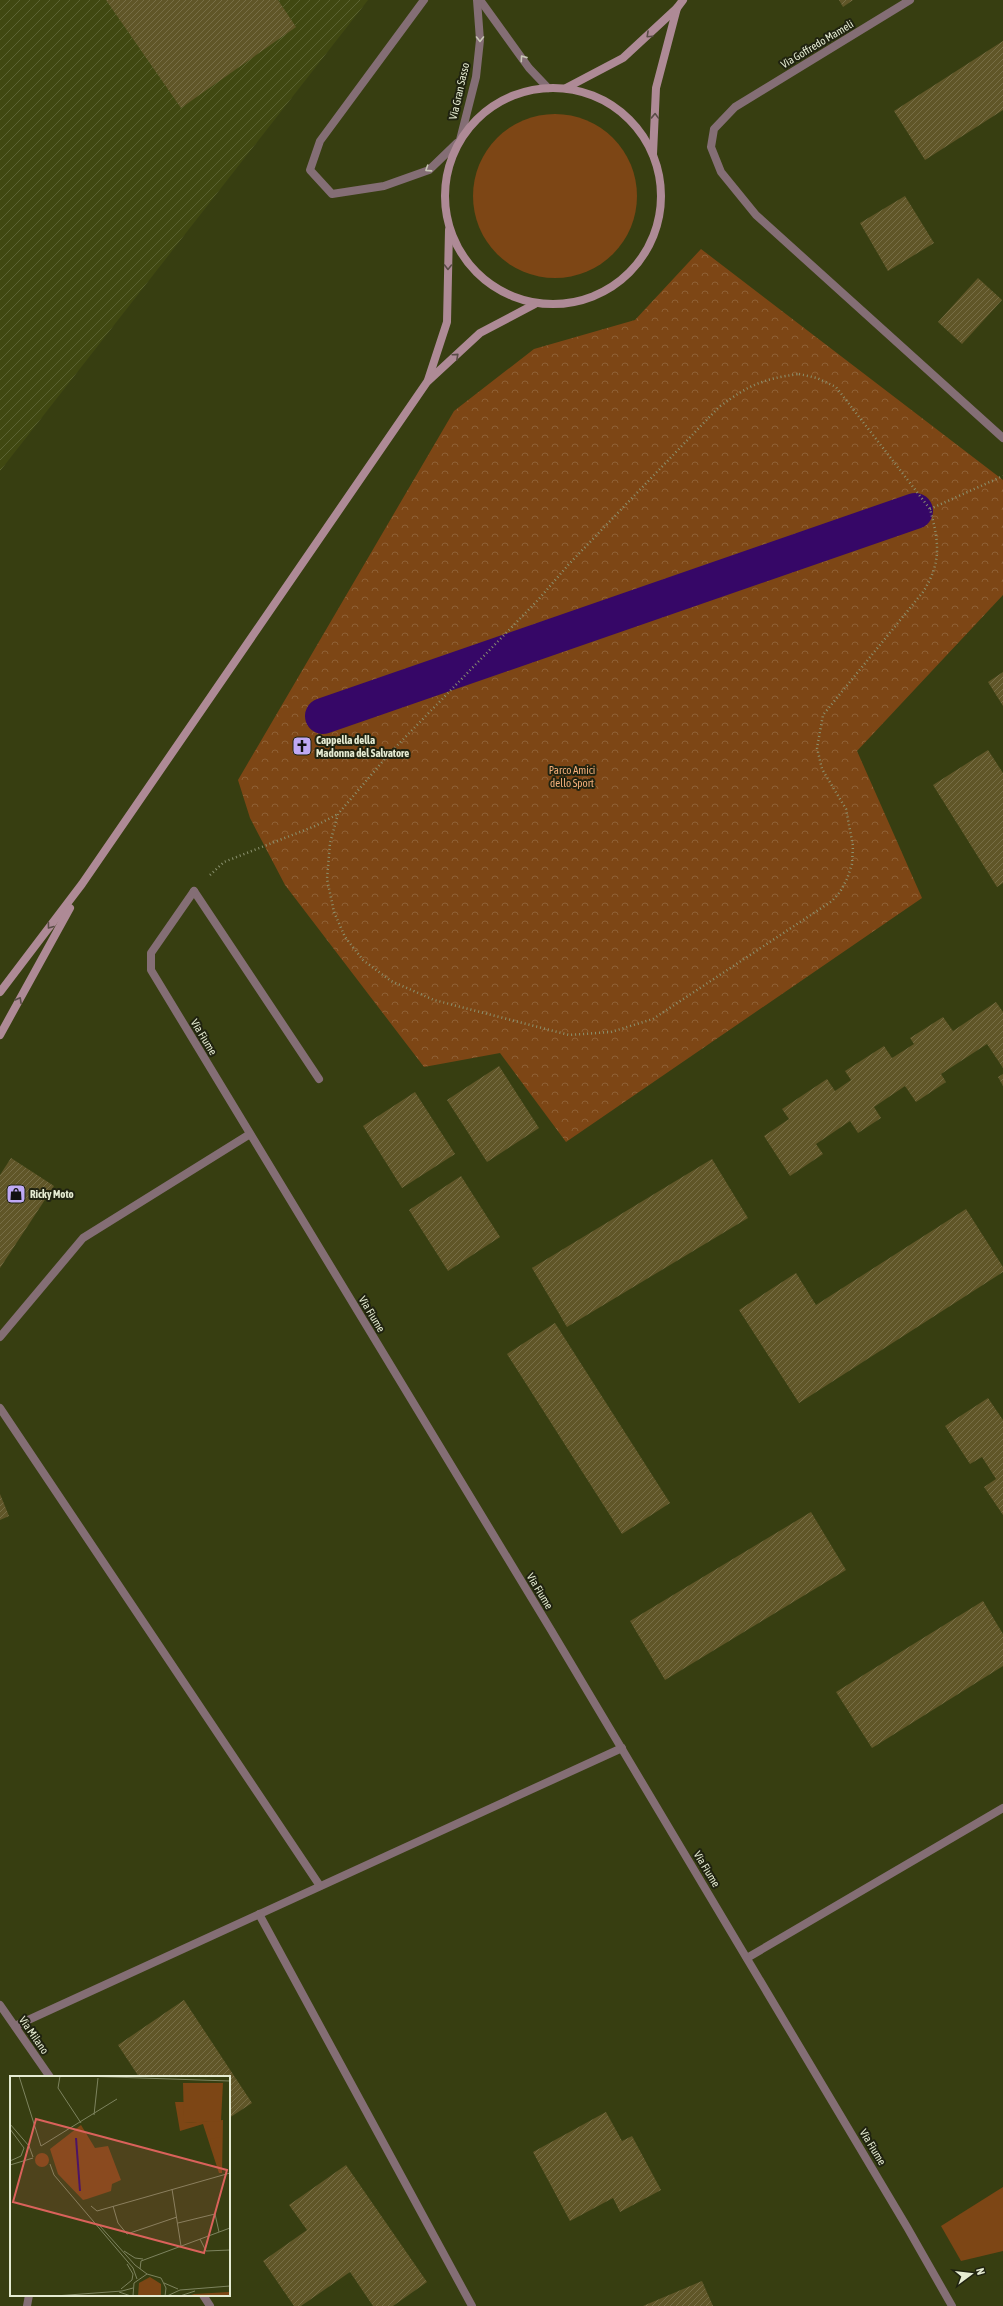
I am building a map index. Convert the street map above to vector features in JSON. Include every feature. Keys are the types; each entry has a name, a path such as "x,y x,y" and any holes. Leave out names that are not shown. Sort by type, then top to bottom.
{"main road":[{"path":"566,88 623,58 677,8 683,0"},
{"path":"653,155 656,88 677,8"},
{"path":"427,382 447,322 449,228 444,198 448,168 459,141 483,113 514,95 548,88 566,88 594,96 618,110 639,130 653,155 661,187 659,220 647,250 627,277 600,295 568,305 535,304 506,295 481,278 461,255 449,228"},
{"path":"0,992 82,884 427,382 480,333 535,304"},
{"path":"0,1035 82,884"}],"street":[{"path":"424,0 320,140 310,170 332,194 384,186 429,170 459,141"},
{"name":"Via Gran Sasso","path":"459,141 476,77 480,40 476,0"},
{"path":"480,0 529,68 548,88"},
{"name":"Via Goffredo Mameli","path":"910,0 734,107 714,129 711,147 721,172 756,215 1003,438"},
{"path":"194,891 319,1078"},
{"name":"Via Fiume","path":"194,891 151,953 151,970 622,1748 952,2306"},
{"path":"0,1336 84,1238 250,1134"},
{"path":"0,1408 320,1886"},
{"path":"15,2026 622,1748"},
{"path":"747,1958 1003,1808"},
{"path":"259,1914 472,2306"},
{"name":"Via Milano","path":"0,2005 49,2076"},
{"path":"27,2306 29,2296"},
{"path":"204,2296 210,2306"}],"path":[{"path":"194,891 224,862 315,826 338,814 389,754 533,606 569,564 719,407 747,387 772,378 799,374 817,378 836,387 930,509 937,533 938,549 933,577 923,592 832,702 823,715 818,735 817,748 822,769 846,809 853,846 852,864 840,892 832,901 653,1019 611,1032 569,1035 434,1000 391,981 363,960 345,937 334,912 327,879 330,843 338,814"},
{"path":"930,509 1003,476"}],"shaded area":[{"path":"0,0 368,0 0,471"}],"green space":[{"path":"547,114 563,114 586,120 601,128 613,138 623,150 631,165 637,188 637,204 631,227 623,242 613,254 601,264 586,272 563,278 547,278 524,272 509,264 497,254 487,242 477,220 473,204 473,188 479,165 487,150 497,138 509,128 531,118"},
{"name":"Parco Amici dello Sport","path":"701,249 1003,480 1003,595 857,751 922,898 566,1142 500,1053 424,1067 285,885 250,818 238,780 454,411 534,349 635,320"},
{"path":"1003,2187 1003,2251 961,2261 941,2226"}],"building":[{"path":"106,0 278,0 296,27 181,108"},
{"path":"839,0 853,0 843,7"},
{"path":"1003,41 1003,110 925,160 894,111"},
{"path":"905,196 934,243 888,271 860,223"},
{"path":"978,278 1002,300 962,344 938,322"},
{"path":"1003,672 1003,706 988,682"},
{"path":"988,750 1003,773 1003,883 997,887 933,785"},
{"path":"996,1002 1003,1012 1003,1068 987,1044 941,1074 946,1082 916,1102 905,1086 874,1107 881,1118 858,1133 850,1121 816,1144 823,1154 790,1176 764,1136 789,1119 782,1109 827,1079 835,1091 851,1080 845,1071 884,1046 892,1058 914,1044 910,1038 943,1017 953,1031"},
{"path":"499,1066 539,1128 487,1162 447,1100"},
{"path":"1003,1074 1003,1086 998,1077"},
{"path":"415,1092 455,1154 402,1188 363,1126"},
{"path":"11,1158 54,1186 0,1268 0,1175"},
{"path":"712,1159 748,1218 567,1327 532,1268"},
{"path":"461,1176 500,1237 448,1271 409,1210"},
{"path":"966,1209 1003,1267 1003,1272 799,1403 739,1310 796,1273 816,1305"},
{"path":"555,1323 670,1503 622,1534 507,1354"},
{"path":"988,1398 1003,1420 1003,1515 984,1487 996,1479 982,1457 970,1464 945,1426"},
{"path":"0,1494 9,1516 0,1520"},
{"path":"811,1512 846,1570 665,1680 630,1621"},
{"path":"983,1601 1003,1634 1003,1666 872,1748 836,1692"},
{"path":"184,2000 252,2103 230,2117 230,2076 138,2076 118,2045"},
{"path":"606,2112 622,2141 632,2136 661,2190 620,2212 613,2198 570,2221 533,2152"},
{"path":"346,2165 427,2282 393,2306 373,2306 350,2272 301,2306 294,2306 263,2261 307,2230 289,2205"},
{"path":"702,2281 713,2306 643,2306"}],"waterway":[{"path":"323,716 915,511"}],"place":[{"name":"Cappella della Madonna del Salvatore","path":"302,746"},
{"name":"Ricky Moto","path":"16,1194"}]}
